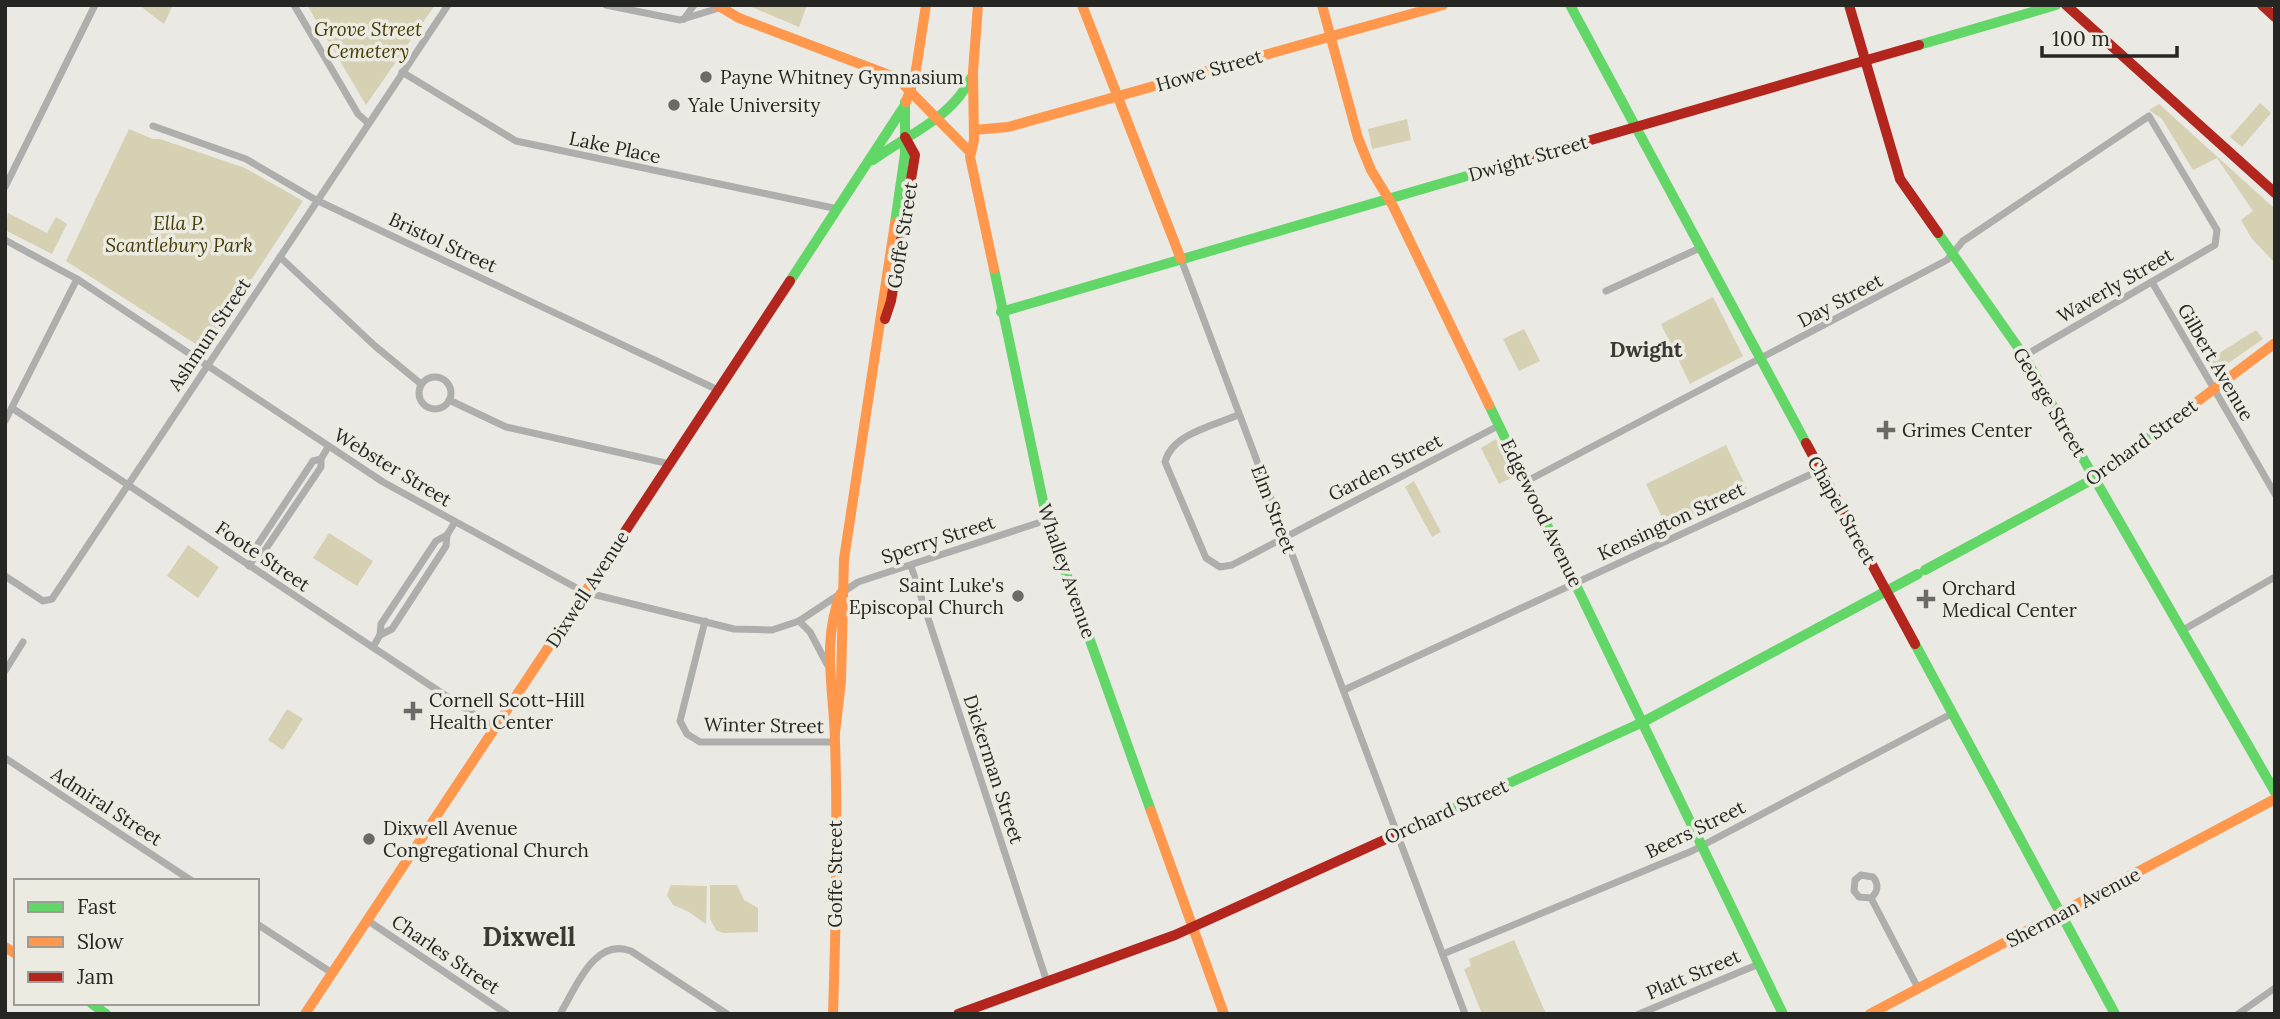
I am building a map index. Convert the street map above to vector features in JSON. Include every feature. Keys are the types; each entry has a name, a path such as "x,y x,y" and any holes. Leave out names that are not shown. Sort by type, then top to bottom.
{"main road":[{"path":"905,104 911,89 926,5"},
{"name":"Whalley Avenue","path":"978,5 973,72 974,130 969,151 1046,520 1224,1014"},
{"name":"Elm Street","path":"1082,5 1181,259"},
{"name":"Edgewood Avenue","path":"1322,5 1358,138 1371,170 1389,198 1500,425 1783,1014"},
{"name":"Howe Street","path":"974,130 1008,127 1443,5"},
{"name":"Chapel Street","path":"1570,5 2111,1012"},
{"name":"George Street","path":"1849,5 1900,179 2024,356 2275,792"},
{"name":"Dwight Street","path":"1001,312 2056,5"},
{"path":"2066,5 2275,193"},
{"path":"2262,5 2275,17"},
{"path":"718,6 748,22 889,73 911,89 969,151"},
{"name":"Dixwell Avenue","path":"868,164 961,99 973,72"},
{"name":"Dixwell Avenue","path":"305,1014 496,729 905,104"},
{"name":"Goffe Street","path":"833,1014 835,738 841,681 842,592 880,334 882,298 900,192 905,104"},
{"name":"Orchard Street","path":"958,1014 1175,935 1643,722 2095,478 2275,343"},
{"name":"Goffe Street","path":"835,738 828,667 832,610 842,592"},
{"name":"Sherman Avenue","path":"1870,1014 2275,799"}],"street":[{"path":"5,187 95,5"},
{"path":"294,5 358,114 368,122"},
{"name":"Ashmun Street","path":"5,576 43,601 50,601 447,5"},
{"path":"606,5 683,20 718,6"},
{"path":"683,20 694,5"},
{"name":"Lake Place","path":"402,72 516,141 838,208"},
{"name":"Day Street","path":"1527,481 1945,261 1962,241 2149,116"},
{"name":"Waverly Street","path":"2024,356 2215,245 2217,230 2149,116"},
{"name":"Bristol Street","path":"153,126 246,159 316,200 718,390"},
{"name":"Webster Street","path":"5,240 77,279 328,447 454,522 584,592 705,621 762,631 799,621 842,592"},
{"path":"1606,291 1700,248"},
{"path":"280,257 375,346 421,384"},
{"name":"Elm Street","path":"1181,259 1465,1014"},
{"path":"5,421 77,279"},
{"name":"Gilbert Avenue","path":"2152,282 2275,494"},
{"path":"430,378 441,379 450,389 449,400 441,408 428,408 420,400 421,384 430,378"},
{"path":"449,400 506,427 670,464"},
{"name":"Foote Street","path":"12,408 496,729"},
{"name":"Garden Street","path":"1238,415 1176,442 1168,450 1165,462 1206,558 1220,567 1232,565 1500,425"},
{"path":"249,566 257,554 263,553 321,467 321,459 328,447"},
{"name":"Kensington Street","path":"1344,690 1820,470"},
{"name":"Sperry Street","path":"842,592 858,582 1046,520"},
{"path":"380,635 392,629 406,608 446,546 447,535 454,522"},
{"path":"373,647 380,635 381,624 436,541 447,535"},
{"name":"Dickerman Street","path":"911,566 1047,982"},
{"path":"2183,630 2275,577"},
{"name":"Winter Street","path":"705,621 680,721 687,734 700,741 835,738"},
{"path":"799,621 810,632 828,667"},
{"path":"5,671 23,642"},
{"name":"Beers Street","path":"1443,954 1702,846 1951,714"},
{"name":"Admiral Street","path":"5,758 189,879"},
{"path":"1871,898 1918,988"},
{"name":"Charles Street","path":"367,920 504,1013"},
{"path":"259,925 332,973"},
{"path":"560,1014 596,957 602,951 618,947 631,951 727,1014"},
{"name":"Platt Street","path":"1639,1014 1759,964"},
{"path":"2238,1014 2275,988"}],"green space":[{"path":"139,5 173,5 164,24"},
{"name":"Grove Street Cemetery","path":"307,5 435,5 366,105"},
{"path":"747,5 807,5 799,27"},
{"path":"2260,103 2271,113 2242,147 2230,137"},
{"path":"2159,104 2275,209 2275,263 2252,239 2241,220 2253,211 2217,158 2193,170 2162,119 2149,110"},
{"path":"1407,119 1411,140 1372,149 1368,129"},
{"name":"Ella P. Scantlebury Park","path":"129,129 245,168 303,201 205,350 66,261"},
{"path":"8,213 47,233 56,217 67,224 52,254 5,230"},
{"path":"1713,297 1743,356 1690,384 1661,324"},
{"path":"1524,329 1540,361 1519,371 1503,339"},
{"path":"2256,330 2263,339 2217,371 2210,359"},
{"path":"1496,439 1513,477 1499,484 1481,448"},
{"path":"1726,445 1748,491 1668,530 1646,484"},
{"path":"1414,481 1441,532 1432,537 1405,487"},
{"path":"329,533 373,561 357,586 313,558"},
{"path":"188,545 219,567 198,598 167,576"},
{"path":"287,709 303,719 283,750 268,740"},
{"path":"671,885 707,886 706,924 673,905 667,895"},
{"path":"710,885 737,885 744,900 758,908 758,932 723,933 716,930 710,919"},
{"path":"1514,940 1546,1014 1482,1014 1464,969 1471,966 1469,959"}],"traffic: fast":[{"path":"1570,5 1806,443"},
{"path":"1919,45 2056,5"},
{"path":"873,160 940,115 952,104 971,78"},
{"path":"895,223 905,154 905,102"},
{"path":"790,281 905,105"},
{"path":"1001,312 1501,166"},
{"path":"1938,233 2024,356 2275,792"},
{"path":"994,269 1047,520 1151,811"},
{"path":"1925,570 2095,478 2194,404"},
{"path":"1489,405 1783,1014"},
{"path":"1406,830 1643,722 1918,574"},
{"path":"1915,644 2115,1014"},
{"path":"94,1005 106,1014"}],"traffic: slow":[{"path":"717,5 739,18 897,78 969,151"},
{"path":"906,102 915,76 926,5"},
{"path":"978,5 973,72 974,140 970,157 994,269"},
{"path":"1082,5 1181,259"},
{"path":"1322,5 1358,138 1371,170 1393,206 1489,405"},
{"path":"974,130 1008,127 1443,5"},
{"path":"835,733 841,681 844,559 895,223"},
{"path":"2194,404 2275,343"},
{"path":"305,1014 601,568"},
{"path":"833,1014 836,809 830,648 831,629 841,593"},
{"path":"1870,1014 2275,799"},
{"path":"1151,811 1224,1014"},
{"path":"5,947 14,953"}],"traffic: jam":[{"path":"1849,5 1900,179 1938,233"},
{"path":"2066,5 2275,193"},
{"path":"2262,5 2275,17"},
{"path":"1501,166 1919,45"},
{"path":"885,319 891,301 915,155 905,137"},
{"path":"601,568 790,281"},
{"path":"1806,443 1915,644"},
{"path":"958,1014 1175,935 1406,830"}],"place":[{"name":"Payne Whitney Gymnasium","path":"706,77"},
{"name":"Yale University","path":"674,105"},
{"name":"Grimes Center","path":"1886,430"},
{"name":"Saint Luke's Episcopal Church","path":"1018,596"},
{"name":"Orchard Medical Center","path":"1926,599"},
{"name":"Cornell Scott-Hill Health Center","path":"413,711"},
{"name":"Dixwell Avenue Congregational Church","path":"369,839"}],"district":[{"name":"Dwight","path":"1646,349"},
{"name":"Dixwell","path":"529,936"}]}
